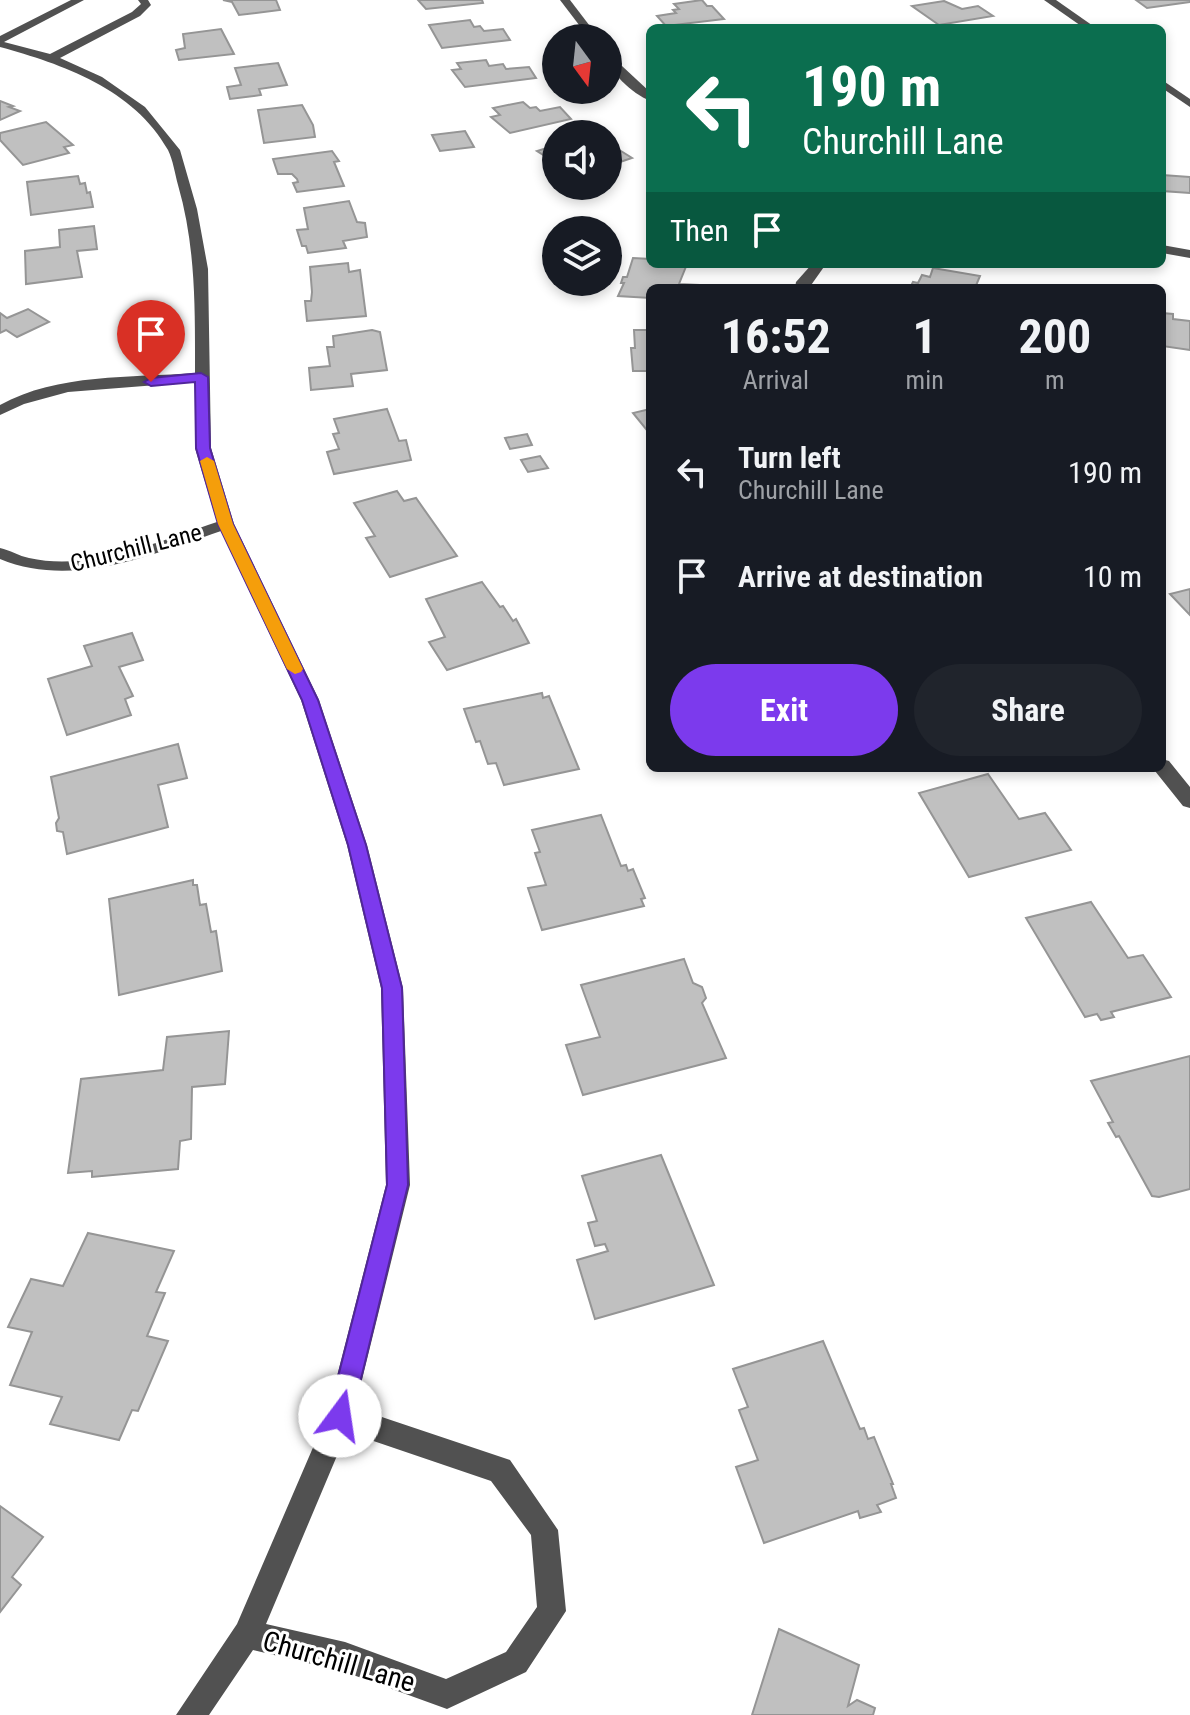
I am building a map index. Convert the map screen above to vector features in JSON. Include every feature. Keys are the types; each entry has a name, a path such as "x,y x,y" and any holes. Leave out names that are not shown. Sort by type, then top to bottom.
{"street":[{"name":"Churchill Lane","path":"0,42 79,0"},
{"path":"51,58 136,14 146,5 143,0"},
{"path":"565,0 583,24"},
{"path":"1049,0 1085,24"},
{"name":"Churchill Lane","path":"0,42 51,58 98,79 136,105 174,150 191,209 201,269 203,448 226,524 310,700 357,845 392,988 398,1185 340,1416 247,1634 191,1715"},
{"path":"622,74 646,95"},
{"path":"1166,86 1190,104"},
{"path":"1166,250 1190,254"},
{"path":"803,284 815,268"},
{"path":"0,411 14,401 60,389 201,377"},
{"name":"Churchill Lane","path":"0,553 18,564 76,567 226,524"},
{"path":"1166,771 1190,801"},
{"name":"Churchill Lane","path":"247,1634 345,1657 447,1694 516,1662 552,1611 544,1530 500,1470 340,1416"}],"building":[{"path":"223,0 276,0 280,10 239,15 232,2"},
{"path":"418,0 482,0 483,3 426,9"},
{"path":"702,0 724,19 664,24 657,16 676,13 673,10 679,9 674,4"},
{"path":"1136,0 1190,0 1190,2 1147,8"},
{"path":"944,1 962,9 978,6 993,16 938,24 912,6"},
{"path":"470,20 474,27 480,26 484,31 503,29 510,40 442,48 429,25"},
{"path":"221,29 234,54 179,60 176,50 185,48 183,34"},
{"path":"486,60 489,66 503,64 506,69 529,67 536,78 465,87 452,70 461,69 457,63"},
{"path":"278,63 287,85 259,89 261,95 230,99 227,87 241,85 235,68"},
{"path":"0,101 13,106 9,107 20,111 0,120"},
{"path":"523,102 540,111 560,107 571,119 542,120 542,126 510,133 491,117 500,115 493,108"},
{"path":"302,105 313,125 315,137 264,143 258,110"},
{"path":"46,122 73,145 64,147 69,153 23,165 0,140 0,133"},
{"path":"465,131 474,147 440,151 432,135"},
{"path":"332,151 339,161 334,162 344,186 297,192 293,183 298,182 297,179 292,174 278,174 273,159"},
{"path":"622,152 632,158 622,161"},
{"path":"1166,175 1190,177 1190,193 1166,191"},
{"path":"78,176 80,184 85,183 87,193 90,192 93,207 31,215 27,182"},
{"path":"349,201 357,222 365,223 367,237 343,241 346,248 308,253 297,230 308,229 304,208"},
{"path":"94,226 97,249 77,251 82,277 26,284 25,251 60,247 59,230"},
{"path":"633,258 646,259 646,268 685,268 679,284 646,284 646,298 618,296 622,296 623,277 627,277"},
{"path":"348,263 349,272 360,270 366,316 307,321 305,301 311,301 312,292 310,267"},
{"path":"933,268 980,276 977,284 912,284 918,283 922,275 930,277"},
{"path":"28,309 49,322 17,337 6,330 0,333 0,313 7,318"},
{"path":"1166,313 1173,314 1173,319 1190,321 1190,350 1166,347"},
{"path":"372,330 380,332 387,370 351,374 353,386 311,390 309,368 330,366 327,347 334,347 333,336"},
{"path":"634,330 646,330 646,371 633,371 631,348 635,348"},
{"path":"387,409 399,441 406,440 411,460 334,474 327,452 339,449 333,434 339,433 334,419"},
{"path":"646,410 646,429 633,413"},
{"path":"527,434 532,445 510,449 505,438"},
{"path":"540,456 548,468 528,472 521,460"},
{"path":"397,491 404,501 416,498 457,556 390,577 366,538 375,536 354,503"},
{"path":"482,582 500,607 503,606 513,621 516,619 529,643 447,670 429,642 445,637 426,599"},
{"path":"1190,589 1190,615 1170,594"},
{"path":"132,633 143,660 119,667 133,696 125,699 131,715 67,735 48,679 92,666 84,646"},
{"path":"542,693 543,698 549,696 579,769 504,785 496,763 488,764 480,741 476,742 464,709"},
{"path":"178,744 187,778 158,785 168,827 67,854 63,832 57,831 59,818 51,777"},
{"path":"988,774 1019,819 1045,813 1071,850 969,877 919,793"},
{"path":"601,815 621,866 626,865 628,871 633,869 645,898 641,899 644,906 542,930 528,888 546,885 535,853 540,852 532,830"},
{"path":"193,880 193,885 197,885 200,905 206,904 211,932 216,931 222,971 119,995 109,899"},
{"path":"1091,902 1128,958 1143,955 1171,997 1111,1012 1114,1017 1101,1020 1097,1014 1085,1017 1026,918"},
{"path":"684,959 693,983 702,987 706,998 702,1003 726,1058 583,1095 566,1045 600,1037 581,985"},
{"path":"229,1031 225,1084 192,1087 191,1139 180,1141 178,1169 92,1177 92,1171 68,1173 81,1079 163,1070 167,1037"},
{"path":"1190,1056 1190,1189 1152,1196 1119,1136 1116,1137 1108,1123 1113,1122 1091,1081"},
{"path":"661,1155 714,1285 595,1319 577,1260 608,1251 605,1244 595,1246 588,1223 597,1221 582,1176"},
{"path":"88,1233 174,1251 156,1292 165,1293 147,1336 168,1341 138,1411 132,1410 119,1440 50,1424 62,1397 10,1385 32,1332 8,1327 31,1279 63,1286"},
{"path":"823,1341 860,1429 864,1428 868,1439 874,1437 896,1498 877,1505 881,1512 860,1518 858,1511 764,1543 736,1467 758,1460 739,1410 748,1407 733,1369"},
{"path":"0,1506 43,1537 12,1577 21,1585 0,1612"},
{"path":"779,1629 859,1665 848,1706 857,1700 875,1708 873,1715 752,1715"}],"slow traffic":[{"path":"207,461 226,524 295,669"}],"route":[{"path":"151,382 201,377 203,448 226,524 310,700 357,845 392,988 398,1185 340,1416"}]}
